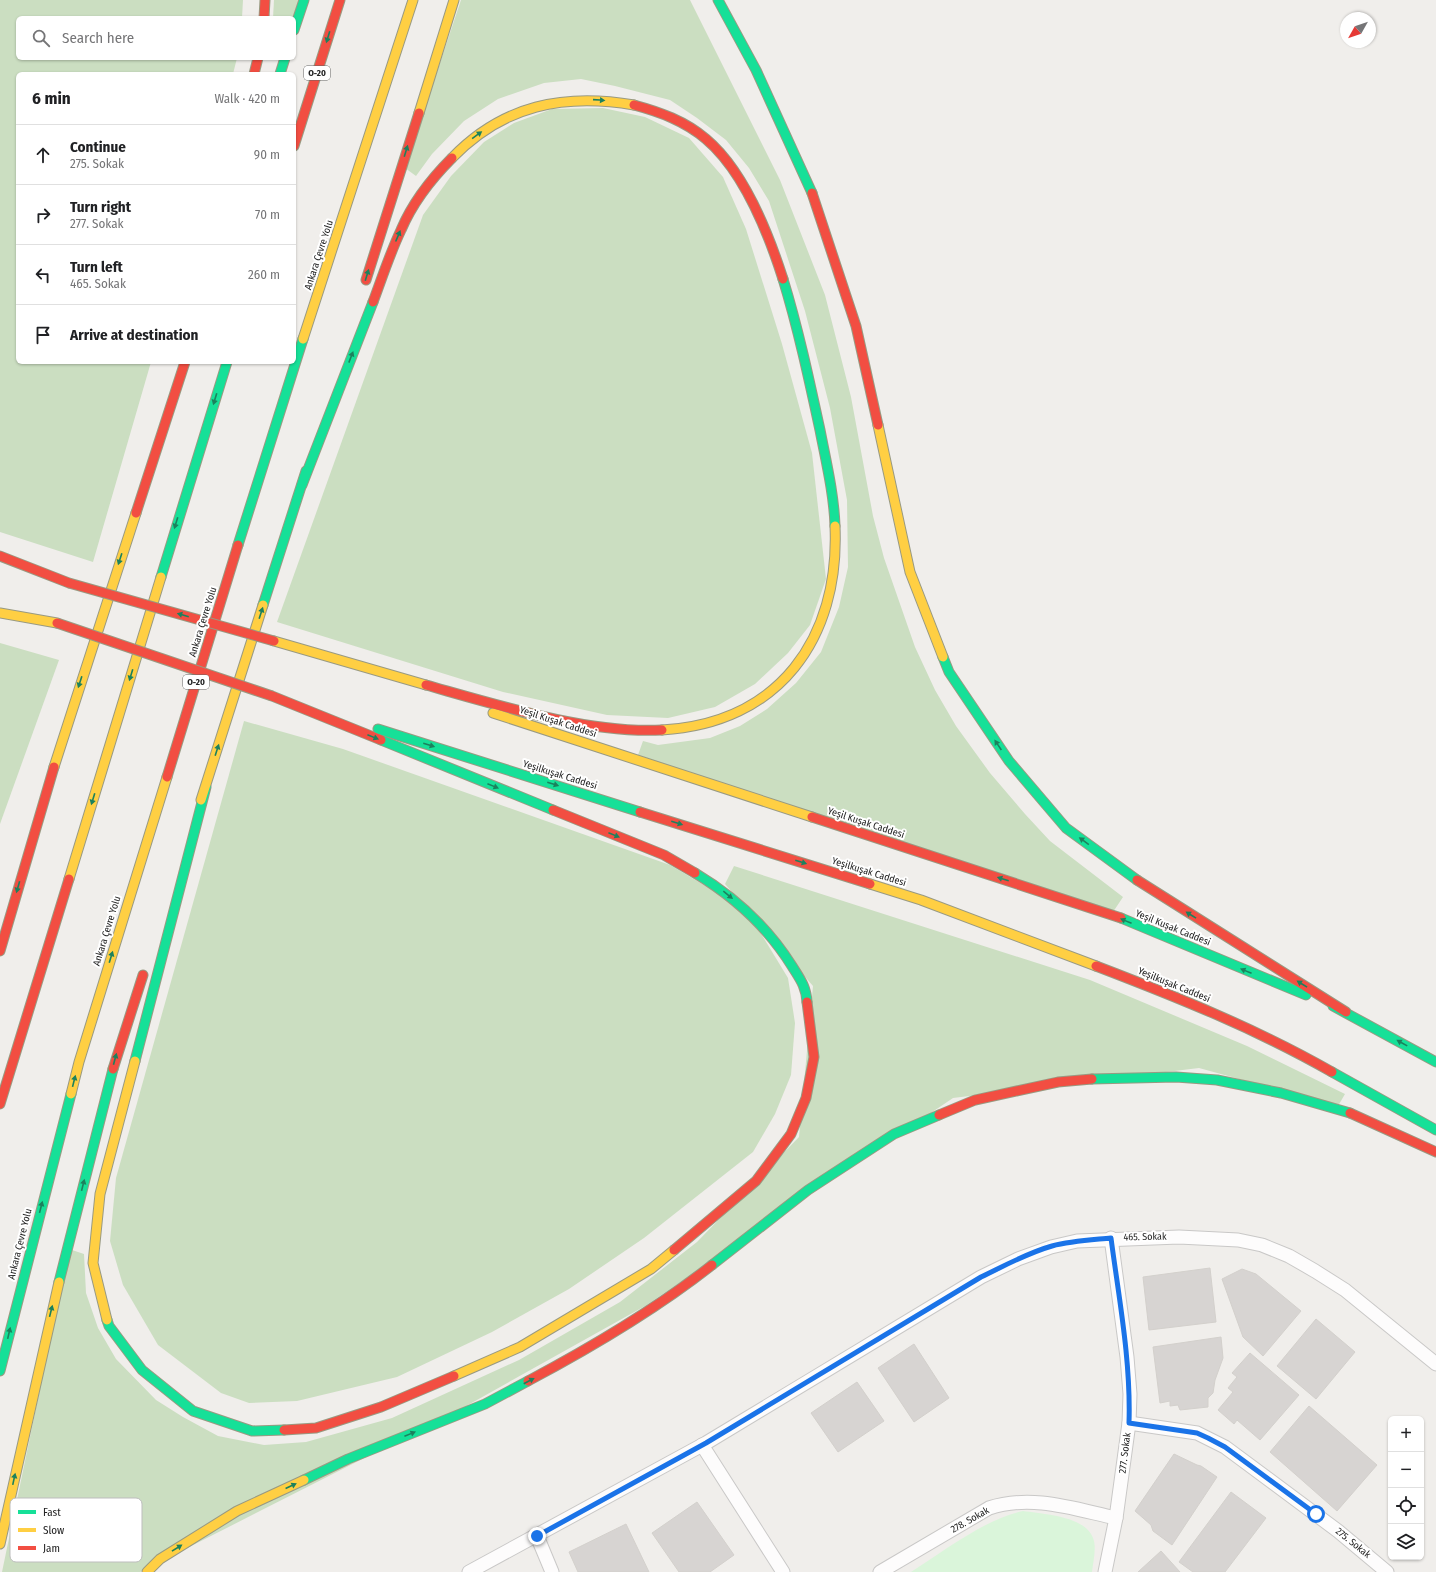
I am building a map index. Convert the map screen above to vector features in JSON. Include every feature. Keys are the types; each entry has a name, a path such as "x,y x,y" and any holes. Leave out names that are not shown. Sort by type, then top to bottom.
{"main road":[{"path":"264,16 265,0"},
{"path":"296,24 304,0"},
{"name":"O-20","path":"296,140 340,0"},
{"name":"Ankara Çevre Yolu","path":"296,362 413,0"},
{"path":"364,288 454,0"},
{"path":"718,0 756,70 812,194 856,326 910,572 949,672 1009,761 1066,828 1150,889 1346,1012"},
{"path":"254,72 258,60"},
{"path":"281,72 284,60"},
{"path":"0,560 69,583 452,693 564,720 621,730 643,732 700,726 724,720 749,707 783,681 809,647 827,606 832,584 836,541 835,519 825,454 795,320 774,254 761,222 740,180 712,144 701,135 674,119 646,107 626,103 598,99 576,100 548,102 524,109 478,133 456,151 436,174 418,198 401,229 302,485"},
{"path":"164,913 206,787 344,348"},
{"path":"127,535 174,364"},
{"path":"0,951 48,784 183,364"},
{"path":"0,1104 225,364"},
{"name":"Ankara Çevre Yolu","path":"0,1371 79,1062 295,364"},
{"path":"0,556 69,583"},
{"path":"0,604 272,696 664,855 717,886 754,916 779,945 806,989 814,1058 806,1098 792,1134 756,1180 651,1269 520,1347 382,1407 316,1428 252,1431 193,1411 142,1370 109,1326 93,1263 100,1194 206,787"},
{"path":"0,613 57,623"},
{"name":"Yeşil Kuşak Caddesi","path":"274,641 1106,912 1346,1012 1436,1062"},
{"name":"Yeşilkuşak Caddesi","path":"272,696 921,900 1172,995 1235,1022 1299,1053 1436,1130"},
{"path":"8,890 48,784"},
{"path":"10,1498 47,1329 117,1053 146,964"},
{"path":"147,1572 160,1559 237,1511 348,1459 485,1404 594,1346 683,1288 808,1190 894,1134 975,1100 1058,1082 1106,1078 1176,1077 1217,1080 1281,1092 1347,1112 1436,1152"},
{"path":"0,1544 10,1498"}],"street":[{"name":"465. Sokak","path":"469,1572 702,1445 981,1277 1018,1259 1051,1246 1077,1241 1111,1238 1179,1237 1238,1240 1276,1250 1289,1256 1345,1290 1436,1364"},
{"name":"277. Sokak","path":"1105,1572 1116,1518 1129,1423 1130,1394 1127,1356 1111,1238"},
{"name":"275. Sokak","path":"1129,1423 1197,1433 1225,1447 1338,1531 1387,1572"},
{"path":"702,1445 784,1572"},
{"name":"278. Sokak","path":"880,1572 989,1508 1003,1504 1035,1502 1116,1518"},
{"path":"537,1536 552,1572"}],"green space":[{"path":"0,0 243,0 242,16 16,16 16,60 236,60 234,72 16,72 16,364 150,364 93,562 0,532"},
{"path":"274,0 299,0 294,16 273,16"},
{"path":"461,0 690,0 780,180 825,295 851,397 873,516 884,558 915,647 935,690 956,726 990,773 1050,841 1123,897 1113,912 638,755 643,741 658,745 710,738 740,726 767,709 796,683 821,652 839,607 848,567 847,500 830,408 805,311 769,201 749,168 726,140 670,100 581,79 544,83 498,99 464,121 432,154 416,176 405,168"},
{"path":"603,108 645,117 689,138 723,177 746,229 782,344 812,453 826,579 810,625 788,653 755,684 715,707 668,718 607,715 503,692 277,622 423,215 451,176 484,142 514,123 552,109"},
{"path":"0,643 59,660 0,824"},
{"path":"244,721 343,749 670,865 731,901 760,932 788,978 795,1023 791,1075 775,1114 753,1152 644,1238 569,1289 492,1332 397,1377 297,1401 249,1403 221,1393 158,1345 123,1285 110,1241 116,1178"},
{"path":"734,866 1090,980 1247,1046 1345,1094 1338,1106 1199,1068 953,1098 645,1306 459,1410 140,1572 2,1572 10,1533 10,1562 142,1562 142,1498 17,1498 69,1249 84,1254 86,1293 98,1328 116,1359 156,1400 218,1436 264,1445 306,1442 392,1418 519,1360 620,1302 697,1242 799,1137 813,986 725,884"},
{"path":"1023,1511 1062,1517 1082,1525 1089,1531 1095,1546 1092,1572 911,1572 980,1528 1009,1515"}],"building":[{"path":"1210,1268 1216,1322 1149,1330 1143,1277"},
{"path":"1242,1269 1256,1274 1301,1311 1263,1356 1243,1337 1222,1279"},
{"path":"1316,1319 1355,1352 1316,1399 1277,1366"},
{"path":"1221,1337 1223,1358 1215,1380 1213,1393 1208,1398 1208,1407 1180,1410 1178,1405 1170,1406 1170,1401 1160,1403 1153,1347"},
{"path":"914,1344 949,1398 914,1422 878,1368"},
{"path":"1250,1353 1299,1395 1260,1440 1237,1420 1234,1424 1218,1410 1233,1392 1228,1388 1237,1377 1232,1373"},
{"path":"857,1382 884,1421 838,1452 811,1413"},
{"path":"1309,1406 1377,1465 1337,1511 1270,1452"},
{"path":"1174,1454 1201,1466 1217,1477 1172,1545 1153,1531 1151,1525 1135,1511"},
{"path":"1231,1492 1266,1518 1225,1572 1193,1572 1179,1562"},
{"path":"697,1502 734,1555 710,1572 679,1572 652,1533"},
{"path":"626,1524 649,1572 578,1572 569,1552"},
{"path":"1161,1551 1180,1572 1138,1572"}],"traffic: fast":[{"path":"296,24 304,0"},
{"path":"718,0 756,70 812,193"},
{"path":"281,72 284,60"},
{"path":"783,279 798,335 820,430 831,490 835,526"},
{"path":"302,485 373,302"},
{"path":"296,361 303,339"},
{"path":"161,577 226,364"},
{"path":"238,545 295,364"},
{"path":"263,605 306,471"},
{"path":"943,657 949,672 1009,761 1066,828 1137,880"},
{"path":"378,729 640,812"},
{"path":"381,740 553,810"},
{"path":"135,1061 206,787"},
{"path":"695,873 737,902 761,925 772,938 800,979 804,987 807,1002"},
{"path":"1121,918 1306,995"},
{"path":"1333,1006 1436,1062"},
{"path":"59,1282 113,1069"},
{"path":"1332,1072 1436,1130"},
{"path":"1092,1079 1176,1077 1217,1080 1281,1093 1350,1113"},
{"path":"0,1371 71,1094"},
{"path":"712,1265 808,1190 894,1134 939,1115"},
{"path":"107,1320 109,1326 142,1370 193,1411 252,1431 284,1430"},
{"path":"304,1480 348,1459 485,1404 528,1381"}],"traffic: slow":[{"path":"303,339 413,0"},
{"path":"419,113 454,0"},
{"path":"452,158 472,140 492,126 514,115 536,107 583,101 634,105"},
{"path":"878,425 910,572 943,657"},
{"path":"54,767 136,513"},
{"path":"662,730 703,724 739,711 769,692 794,668 813,638 827,605 834,567 835,526"},
{"path":"69,879 161,577"},
{"path":"201,800 263,605"},
{"path":"0,613 57,623"},
{"path":"274,641 426,685"},
{"path":"493,713 812,817"},
{"path":"71,1094 79,1062 167,777"},
{"path":"870,884 921,900 1096,966"},
{"path":"107,1320 93,1263 100,1194 135,1061"},
{"path":"454,1376 520,1347 651,1269 674,1250"},
{"path":"10,1498 59,1282"},
{"path":"147,1572 160,1559 237,1511 304,1480"},
{"path":"0,1544 10,1500"}],"traffic: jam":[{"path":"264,16 265,0"},
{"path":"296,140 340,0"},
{"path":"254,72 258,60"},
{"path":"634,105 663,114 681,122 706,139 720,152 732,168 753,203 770,242 783,279"},
{"path":"366,280 419,113"},
{"path":"373,302 393,248 406,220 430,183 452,158"},
{"path":"812,193 856,326 878,425"},
{"path":"136,513 184,364"},
{"path":"167,777 238,545"},
{"path":"0,556 69,583"},
{"path":"69,583 274,641"},
{"path":"57,623 272,696"},
{"path":"426,685 513,709 574,723 634,730 662,730"},
{"path":"272,696 381,740"},
{"path":"0,951 54,767"},
{"path":"553,810 664,855 695,873"},
{"path":"640,812 870,884"},
{"path":"812,817 1121,918"},
{"path":"0,1104 69,879"},
{"path":"1137,880 1346,1012"},
{"path":"1096,966 1216,1014 1304,1056 1332,1072"},
{"path":"113,1069 143,975"},
{"path":"674,1250 756,1181 791,1134 806,1098 814,1057 807,1002"},
{"path":"939,1115 975,1100 1058,1082 1092,1079"},
{"path":"1350,1113 1436,1152"},
{"path":"528,1381 576,1355 646,1313 712,1265"},
{"path":"284,1430 316,1428 381,1407 454,1376"}],"route":[{"path":"537,1536 706,1443 981,1277 1018,1259 1051,1246 1077,1241 1111,1238 1127,1356 1130,1394 1129,1423 1197,1433 1208,1438 1225,1447 1316,1514"}]}
